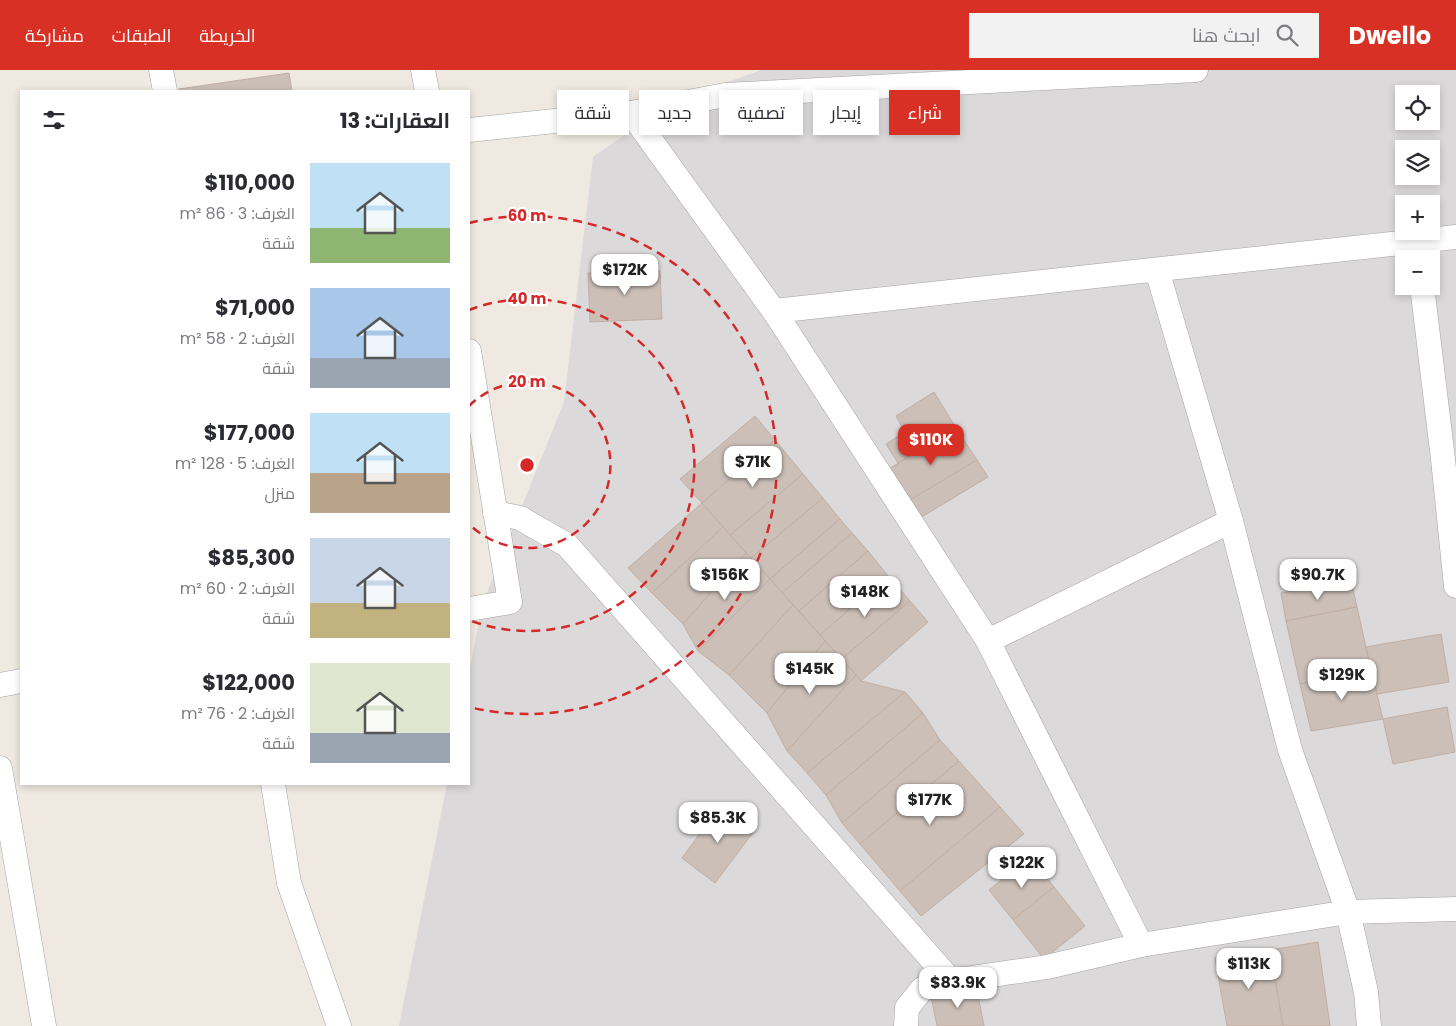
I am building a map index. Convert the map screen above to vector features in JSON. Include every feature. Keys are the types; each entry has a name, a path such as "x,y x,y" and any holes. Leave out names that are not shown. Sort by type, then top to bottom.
{"street":[{"path":"161,70 165,90"},
{"path":"423,70 426,90"},
{"path":"470,130 631,113 725,94 981,76 1196,70"},
{"path":"631,113 774,311 988,641 1141,945"},
{"path":"1418,250 1456,237"},
{"path":"774,311 1157,270 1395,252"},
{"path":"1157,270 1231,522 1290,750 1348,912 1366,992 1369,1026"},
{"path":"1423,295 1456,586"},
{"path":"470,357 510,602 470,609"},
{"path":"495,513 520,518 567,545 951,981"},
{"path":"988,641 1231,522"},
{"path":"0,685 20,681"},
{"path":"0,768 44,1026"},
{"path":"273,785 289,884 339,1026"},
{"path":"906,1026 908,1008 922,989 951,981 1047,967 1141,945 1348,912 1456,909"}],"shaded area":[{"path":"762,70 1456,70 1456,1026 399,1026 447,785 470,785 470,669 482,605 564,402 593,157 624,135 629,135 629,132 639,125 639,135 709,135 709,90 705,90"}],"building":[{"path":"289,73 292,90 179,90"},
{"path":"660,271 662,319 590,322 588,273"},
{"path":"934,392 956,428 898,463 886,444 905,432 896,416"},
{"path":"755,416 775,440 702,503 680,479"},
{"path":"956,428 977,460 905,503 884,472"},
{"path":"775,440 803,474 730,535 702,503"},
{"path":"977,460 988,477 915,521 905,503"},
{"path":"803,474 823,498 751,558 730,535"},
{"path":"823,498 840,519 770,579 751,558"},
{"path":"702,503 723,527 652,593 628,568"},
{"path":"840,519 852,533 782,593 770,579"},
{"path":"723,527 746,553 683,624 652,593"},
{"path":"852,533 868,551 799,611 782,593"},
{"path":"868,551 888,576 820,635 799,611"},
{"path":"746,553 770,579 698,651 683,624"},
{"path":"888,576 910,601 842,659 820,635"},
{"path":"770,579 793,605 729,675 698,651"},
{"path":"1351,581 1357,607 1286,621 1281,593"},
{"path":"910,601 928,622 861,681 842,659"},
{"path":"793,605 825,641 767,713 729,675"},
{"path":"1357,607 1371,670 1300,684 1286,621"},
{"path":"1441,634 1449,682 1377,694 1366,647"},
{"path":"825,641 856,675 787,751 767,713"},
{"path":"1371,670 1383,719 1311,731 1300,684"},
{"path":"856,675 861,681 905,692 807,773 787,751"},
{"path":"905,692 923,713 826,795 807,773"},
{"path":"1447,707 1455,752 1393,764 1383,719"},
{"path":"923,713 940,740 842,823 826,795"},
{"path":"940,740 959,761 860,844 842,823"},
{"path":"959,761 1000,807 900,891 860,844"},
{"path":"721,805 755,830 715,883 682,858"},
{"path":"1000,807 1024,834 921,916 900,891"},
{"path":"1030,857 1054,887 1013,920 989,890"},
{"path":"1054,887 1085,926 1044,959 1013,920"},
{"path":"1318,942 1330,1026 1283,1026 1270,950"},
{"path":"1270,950 1283,1026 1227,1026 1215,958"},
{"path":"977,990 984,1026 937,1026 931,996"}]}
